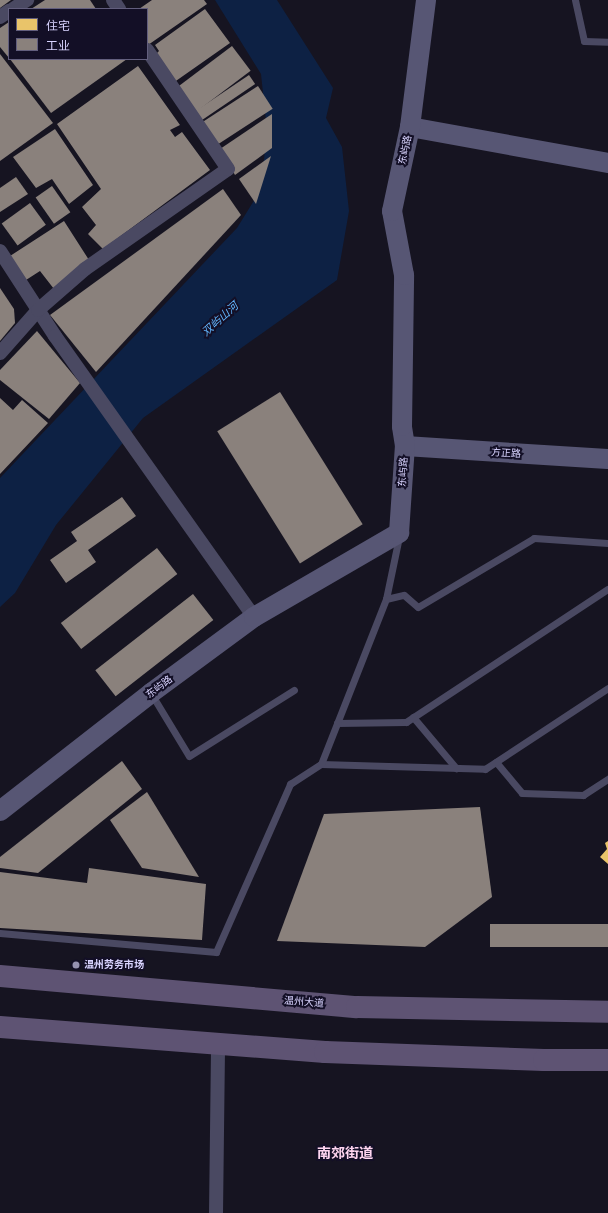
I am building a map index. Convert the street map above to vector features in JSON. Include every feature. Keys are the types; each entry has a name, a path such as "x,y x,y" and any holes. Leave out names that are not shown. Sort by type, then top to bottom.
{"main road":[{"name":"温州大道","path":"0,976 357,1007 608,1012"},
{"path":"0,1027 325,1052 544,1060 608,1060"}],"street":[{"path":"14,8 26,0"},
{"path":"410,127 426,0"},
{"path":"0,353 38,310 85,269 228,169 148,51"},
{"name":"东屿路","path":"0,811 151,693 254,617 399,533 405,446 402,426 404,275 392,211 410,127 608,163"},
{"path":"0,251 86,380 254,617"},
{"name":"方正路","path":"405,446 608,459"},
{"path":"216,1213 218,1044"}],"lane":[{"path":"575,0 584,40 608,42"},
{"path":"321,764 386,598 399,533"},
{"path":"386,598 404,595 418,607 534,538 608,543"},
{"path":"337,723 406,722 608,589"},
{"path":"0,933 216,952 290,784 321,764 485,769 608,688"},
{"path":"151,693 189,756 294,690"},
{"path":"413,717 456,768"},
{"path":"496,762 522,793 583,795 608,779"}],"water":[{"name":"双屿山河","path":"215,0 277,0 333,88 326,118 342,147 349,211 337,280 143,418 56,525 15,593 0,607 0,478 237,228 261,189 267,130 261,74"}],"building: 住宅":[{"path":"608,841 608,864 600,857 607,849 605,843"}],"building: 工业":[{"path":"0,0 11,0 0,8"},
{"path":"45,0 90,0 95,8 33,8"},
{"path":"152,0 204,0 207,4 148,45 148,8 140,8"},
{"path":"205,9 230,43 173,83 154,56 159,51 155,45"},
{"path":"8,23 8,57 0,47 0,28"},
{"path":"232,46 251,71 196,112 177,88"},
{"path":"0,54 53,123 0,161"},
{"path":"11,60 126,60 51,113"},
{"path":"138,66 180,125 170,130 175,137 182,132 210,170 103,249 88,234 96,225 82,207 101,189 57,124"},
{"path":"249,75 255,84 199,122 193,113"},
{"path":"258,86 273,109 217,145 202,122"},
{"path":"272,114 272,148 235,175 220,149"},
{"path":"55,129 93,185 69,204 52,179 36,188 13,157"},
{"path":"271,156 256,204 239,179"},
{"path":"16,177 28,194 0,212 0,188"},
{"path":"52,186 70,212 54,224 36,197"},
{"path":"223,189 241,215 96,372 50,315"},
{"path":"30,203 46,225 18,245 2,224"},
{"path":"64,221 89,260 54,289 40,271 26,280 10,256"},
{"path":"0,288 14,309 15,323 0,341"},
{"path":"37,331 80,383 49,419 0,380 0,370"},
{"path":"280,392 363,524 300,564 217,431"},
{"path":"0,398 13,410 22,400 48,423 0,474"},
{"path":"122,497 136,516 88,550 96,562 66,583 50,560 77,541 71,532"},
{"path":"157,548 177,574 81,649 61,623"},
{"path":"193,594 213,620 116,696 95,670"},
{"path":"122,761 142,789 38,873 0,868 0,857"},
{"path":"147,792 199,877 142,868 110,820"},
{"path":"480,807 492,897 425,947 277,941 324,814"},
{"path":"89,868 206,884 202,940 0,928 0,872 87,883"},
{"path":"490,924 608,924 608,947 490,947"}],"place":[{"name":"温州劳务市场","path":"76,965"}],"district":[{"name":"南郊街道","path":"345,1153"}]}
